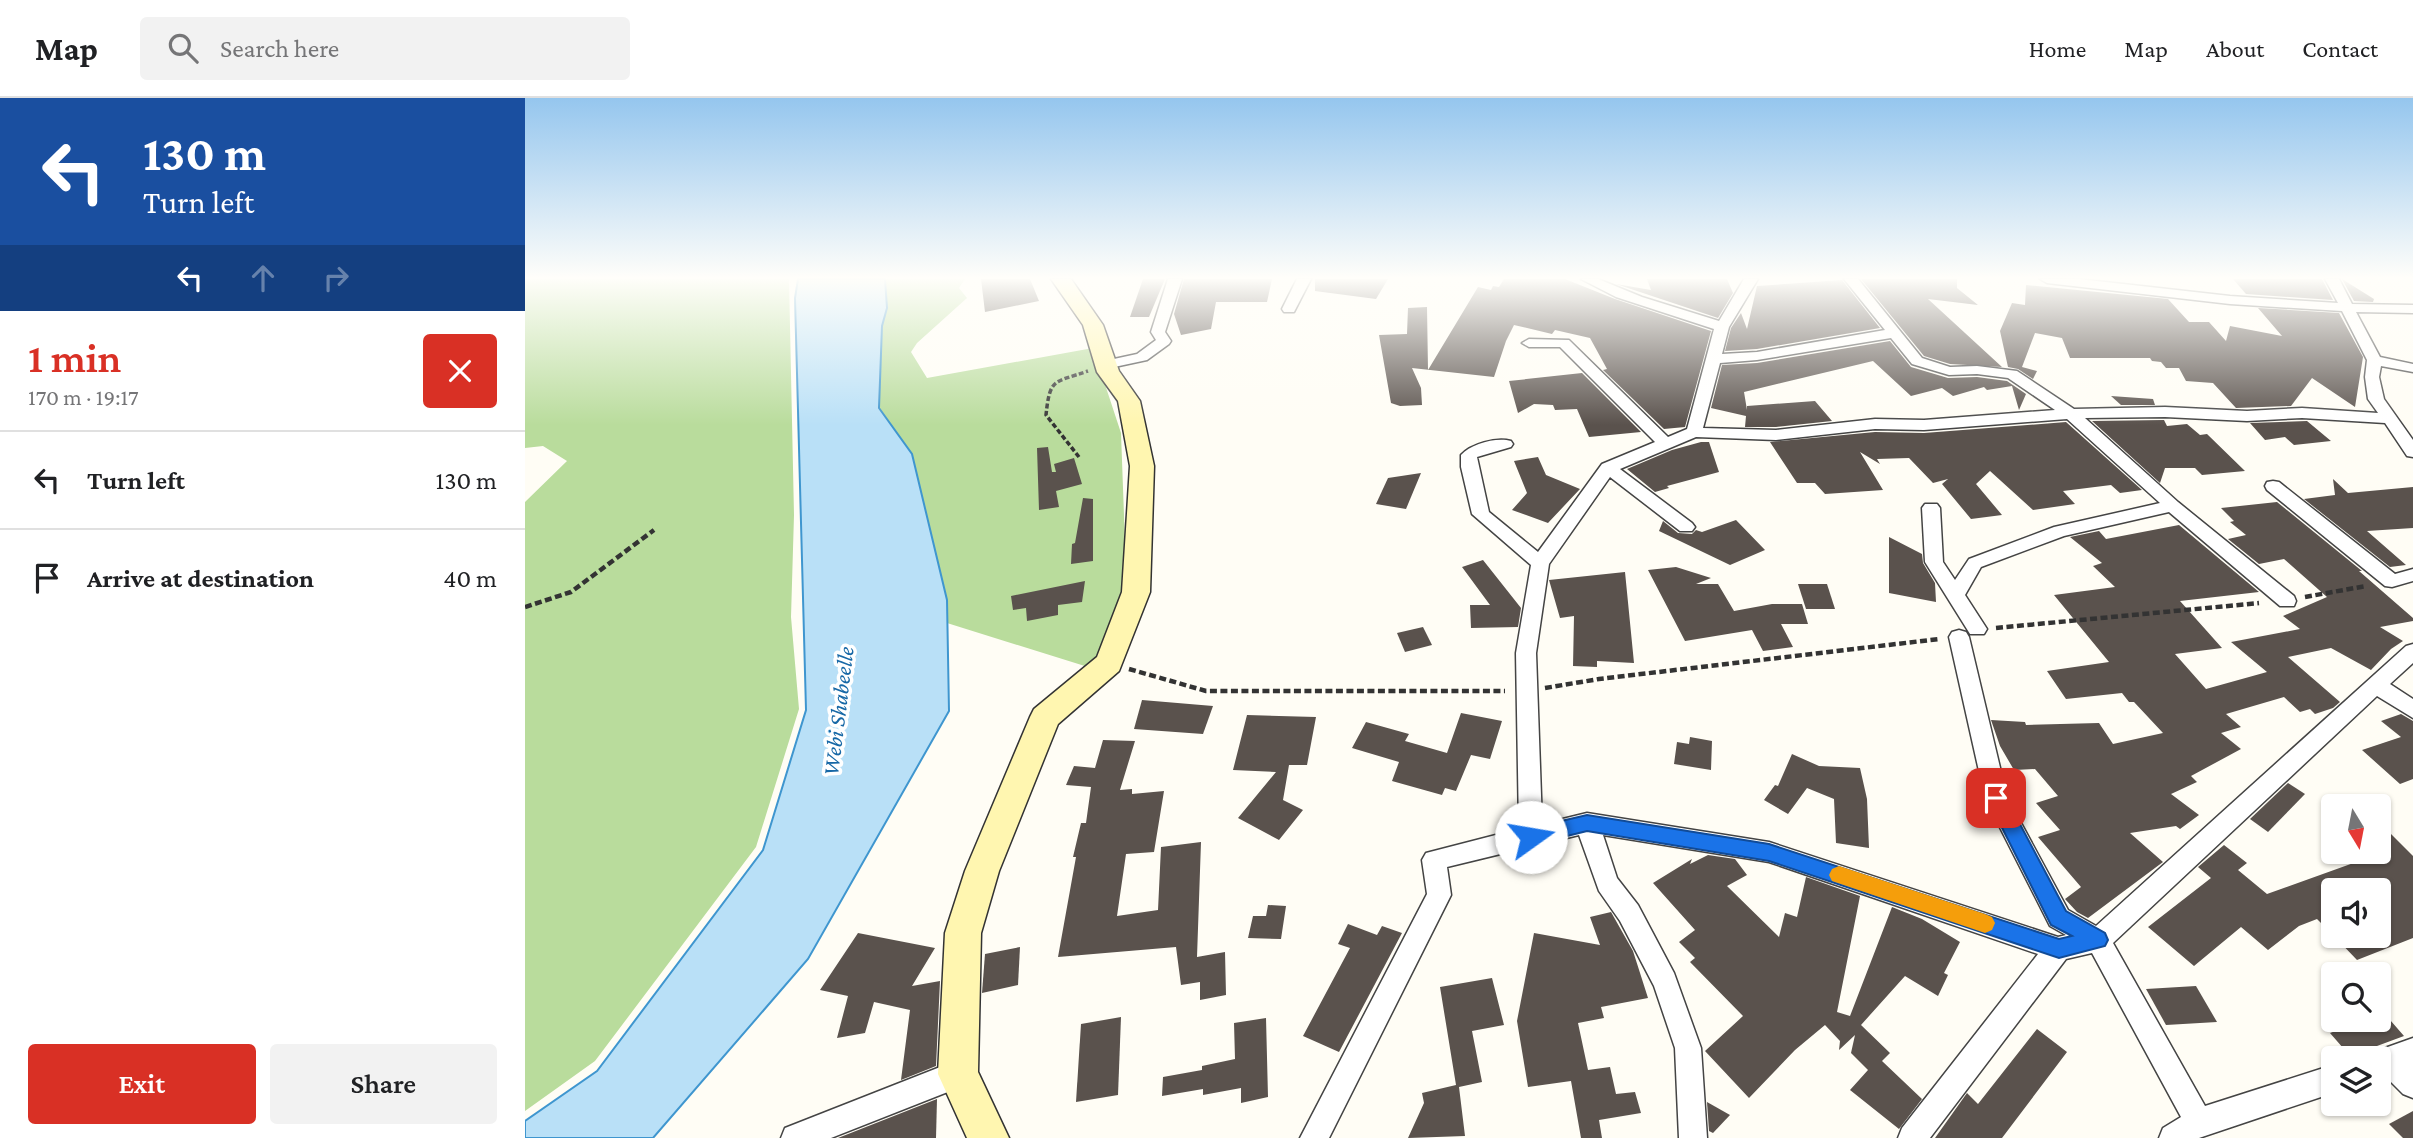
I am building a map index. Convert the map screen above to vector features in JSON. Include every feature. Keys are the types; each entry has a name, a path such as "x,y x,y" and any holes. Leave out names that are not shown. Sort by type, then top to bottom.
{"street":[{"path":"988,1138 958,1074 963,933 982,871 1045,718 1109,663 1136,592 1142,466 1129,401 1105,365 1094,328"},
{"path":"1105,365 1142,357 1164,341 1158,332 1159,328"},
{"path":"1694,432 1710,369 1716,359 1722,328"},
{"path":"1890,328 1917,361 1949,372 1977,370 2012,374 2071,414 2150,483 2172,506 2287,601"},
{"path":"2357,328 2374,360 2372,377 2376,400 2413,452"},
{"path":"1716,359 1757,356 1894,333"},
{"path":"1529,343 1564,343 1665,443"},
{"path":"2374,360 2413,368"},
{"path":"1531,837 1526,653 1540,564 1608,468 1694,432 1776,435 1875,424 1924,425 2071,414 2165,412 2247,416 2302,413 2387,418"},
{"path":"1505,444 1481,449 1469,455 1469,467 1481,514 1540,564"},
{"path":"1608,468 1686,527"},
{"path":"2273,486 2392,581 2413,575"},
{"path":"1956,594 1975,563 2060,531 2172,506"},
{"path":"1930,508 1934,562 1956,594 1968,633 1996,798 2059,918 2098,940 2199,1122"},
{"path":"1314,1138 1439,895 1434,860 1587,823 1769,852 2059,949 2098,940 2413,651"},
{"path":"2377,686 2413,710"},
{"path":"1587,823 1607,883 1629,913 1665,982 1688,1048 1693,1138"},
{"path":"1912,1138 2059,949"},
{"path":"2394,1059 2413,1084"},
{"path":"796,1138 958,1074"},
{"path":"2173,1138 2199,1122 2321,1083"}],"path":[{"path":"1080,457 1046,415 1049,389 1054,383 1105,365"},
{"path":"525,607 571,592 654,530"},
{"path":"1109,663 1206,691 1525,691"}],"green space":[{"path":"525,328 790,328 794,515 791,617 799,709 756,847 595,1061 525,1111 525,502 567,461 543,446 525,448"},
{"path":"882,328 934,328 911,352 927,378 1093,348 1121,433 1127,598 1106,658 1088,667 947,623 947,600 912,454 879,408"}],"water":[{"name":"Webi Shabeelle","path":"796,328 882,328 879,408 912,454 947,600 949,711 808,959 653,1138 525,1138 525,1121 597,1071 763,850 806,710"}],"building":[{"path":"1179,328 1211,328 1211,329 1181,335"},
{"path":"1407,328 1427,328 1428,370 1412,368 1421,388 1422,405 1400,406 1391,403 1379,335 1407,334"},
{"path":"1454,328 1513,328 1494,377 1428,370"},
{"path":"1525,328 1701,328 1711,331 1685,427 1664,429 1603,370 1607,369 1590,338 1555,330 1552,334"},
{"path":"1731,328 1880,328 1757,349 1725,351"},
{"path":"1901,328 1959,328 2002,367 1950,364 1924,356"},
{"path":"2001,328 2214,328 2226,341 2230,328 2282,336 2275,328 2347,328 2363,357 2355,407 2312,378 2291,406 2236,408 2213,383 2186,381 2179,368 2166,368 2161,362 2152,361 2150,358 2070,358 2062,338 2035,333 2022,367 2037,371 2033,379 2018,369 2008,367"},
{"path":"1890,341 1911,367 1948,378 1977,377 2007,381 2026,394 2019,410 2012,386 1987,390 1984,387 1953,396 1942,388 1911,396 1873,361 1744,392 1747,410 1747,406 1815,401 1832,421 1776,427 1745,427 1746,416 1711,408 1722,365 1757,363"},
{"path":"1582,373 1641,432 1589,437 1577,409 1555,410 1553,405 1534,404 1518,413 1509,381"},
{"path":"2111,396 2153,399 2155,405 2121,405"},
{"path":"2164,420 2167,426 2187,424 2200,435 2207,434 2245,471 2202,475 2195,468 2165,468 2160,483 2092,421"},
{"path":"2307,421 2331,441 2294,445 2285,437 2265,440 2250,423"},
{"path":"2066,422 2142,490 2120,493 2111,485 2063,491 2075,504 2033,510 1990,471 1976,484 2002,515 1971,519 1942,484 1948,479 1933,483 1909,458 1877,459 1880,464 1860,452 1883,490 1825,494 1815,483 1797,483 1770,442 1875,432 1924,433"},
{"path":"1709,442 1719,472 1667,486 1669,488 1655,492 1627,469 1672,450"},
{"path":"1048,447 1052,472 1056,472 1054,464 1074,458 1082,484 1056,491 1059,507 1039,510 1037,448"},
{"path":"1538,457 1546,475 1580,489 1548,523 1512,510 1527,493 1514,461"},
{"path":"1421,473 1406,509 1376,504 1388,478"},
{"path":"2333,479 2348,493 2413,487 2413,528 2367,531 2406,565 2390,567 2304,499 2335,495"},
{"path":"1083,498 1093,499 1093,561 1071,564 1072,544 1075,543"},
{"path":"2277,502 2362,571 2359,571 2413,618 2413,621 2380,627 2403,641 2391,649 2371,670 2331,648 2288,657 2340,702 2333,708 2315,714 2310,709 2300,712 2284,697 2226,714 2241,727 2221,733 2241,749 2191,776 2197,782 2171,794 2199,815 2180,829 2176,826 2130,833 2163,862 2088,918 2077,912 2065,899 2081,887 2038,837 2060,830 2036,803 2058,796 2035,769 2014,770 2000,746 1991,720 2025,722 2026,725 2099,723 2113,744 2163,733 2122,693 2066,699 2047,671 2109,662 2054,595 2115,587 2093,566 2102,563 2070,537 2099,531 2106,539 2179,525 2259,592 2180,601 2222,648 2175,654 2206,689 2267,672 2231,642 2300,629 2283,616 2327,597 2284,559 2259,564 2228,539 2246,535 2230,522 2234,521 2221,508"},
{"path":"1736,520 1765,550 1730,565 1659,531 1663,521 1678,533 1692,534 1696,530 1702,532"},
{"path":"1889,537 1922,554 1923,563 1935,583 1936,602 1889,593"},
{"path":"1483,560 1521,608 1518,627 1471,628 1470,605 1490,605 1462,567"},
{"path":"1676,567 1711,578 1696,584 1718,584 1734,611 1772,604 1802,604 1808,624 1781,624 1793,647 1763,651 1752,630 1685,641 1648,570"},
{"path":"1625,572 1634,663 1597,661 1597,667 1573,666 1574,616 1560,618 1549,580"},
{"path":"1085,581 1082,602 1058,605 1058,615 1027,621 1026,608 1013,610 1011,596"},
{"path":"1798,584 1827,584 1835,609 1806,609"},
{"path":"1423,627 1432,645 1405,652 1397,633"},
{"path":"1142,700 1213,706 1203,734 1134,729"},
{"path":"1461,713 1502,721 1490,759 1471,755 1456,791 1445,788 1442,795 1392,781 1399,762 1352,748 1366,722 1409,734 1405,741 1447,753"},
{"path":"2401,714 2413,721 2413,779 2400,784 2362,750 2401,737 2381,721"},
{"path":"1247,715 1316,717 1307,765 1289,765 1283,800 1303,810 1279,840 1238,818 1276,772 1233,770"},
{"path":"1690,737 1712,741 1711,770 1674,764 1677,742 1689,744"},
{"path":"1103,740 1135,741 1120,790 1132,789 1132,794 1164,791 1154,852 1126,854 1117,916 1158,910 1161,847 1201,842 1197,957 1225,952 1226,995 1200,1000 1200,982 1181,985 1176,947 1058,957 1076,857 1073,857 1081,823 1086,823 1091,787 1066,785 1074,766 1095,768"},
{"path":"1792,754 1819,766 1860,768 1867,799 1869,848 1836,843 1834,799 1807,788 1788,814 1764,800 1775,785 1778,786"},
{"path":"2288,783 2305,794 2268,832 2250,819"},
{"path":"2391,834 2413,856 2413,938 2391,947 2391,878 2321,878 2321,923 2317,919 2299,926 2268,950 2241,927 2194,966 2148,927 2211,878 2198,867 2224,845 2247,863 2238,870 2267,894 2351,864 2391,864"},
{"path":"1708,855 1735,859 1747,875 1727,886 1779,937 1785,913 1797,917 1806,877 1860,896 1837,1012 1850,1016 1892,907 1922,919 1960,942 1944,973 1948,975 1938,996 1905,976 1861,1025 1890,1053 1882,1061 1922,1099 1899,1129 1850,1090 1868,1070 1851,1053 1855,1035 1839,1050 1840,1041 1825,1025 1795,1050 1749,1098 1705,1051 1743,1016 1690,962 1695,958 1679,942 1695,930 1653,883 1692,859 1690,864"},
{"path":"1268,905 1286,906 1281,939 1248,938 1253,916 1266,916"},
{"path":"1611,912 1633,951 1648,998 1601,1007 1604,1018 1578,1023 1588,1070 1610,1067 1616,1094 1635,1092 1641,1113 1599,1120 1602,1138 1581,1138 1571,1081 1528,1087 1517,1021 1534,933 1600,945 1590,917"},
{"path":"1348,924 1377,935 1382,926 1402,933 1339,1052 1303,1036 1350,948 1338,944"},
{"path":"858,933 935,948 912,986 940,981 936,1066 901,1080 910,1010 874,1002 865,1033 837,1038 848,996 820,990"},
{"path":"1020,947 1018,985 982,993 985,954"},
{"path":"2346,948 2388,948 2357,960"},
{"path":"1492,978 1504,1025 1472,1031 1482,1082 1459,1087 1465,1136 1408,1138 1424,1103 1422,1093 1456,1085 1440,987"},
{"path":"2196,986 2217,1022 2166,1025 2146,989"},
{"path":"1121,1017 1118,1095 1076,1102 1081,1024"},
{"path":"1266,1018 1268,1097 1241,1103 1241,1088 1203,1095 1203,1089 1162,1096 1163,1077 1202,1070 1202,1066 1235,1059 1234,1023"},
{"path":"2391,1021 2404,1036 2377,1046 2341,1046 2330,1033 2391,1032"},
{"path":"2037,1029 2067,1052 2002,1138 1935,1138 1967,1093 1978,1104"},
{"path":"937,1099 936,1138 838,1138"},
{"path":"1707,1102 1730,1115 1713,1133 1709,1131"},
{"path":"2413,1111 2413,1138 2403,1138 2389,1124"}],"slow traffic":[{"path":"1839,875 1985,923"}],"route":[{"path":"1531,837 1587,823 1769,852 2059,949 2098,940 2059,918 1996,798"}]}
